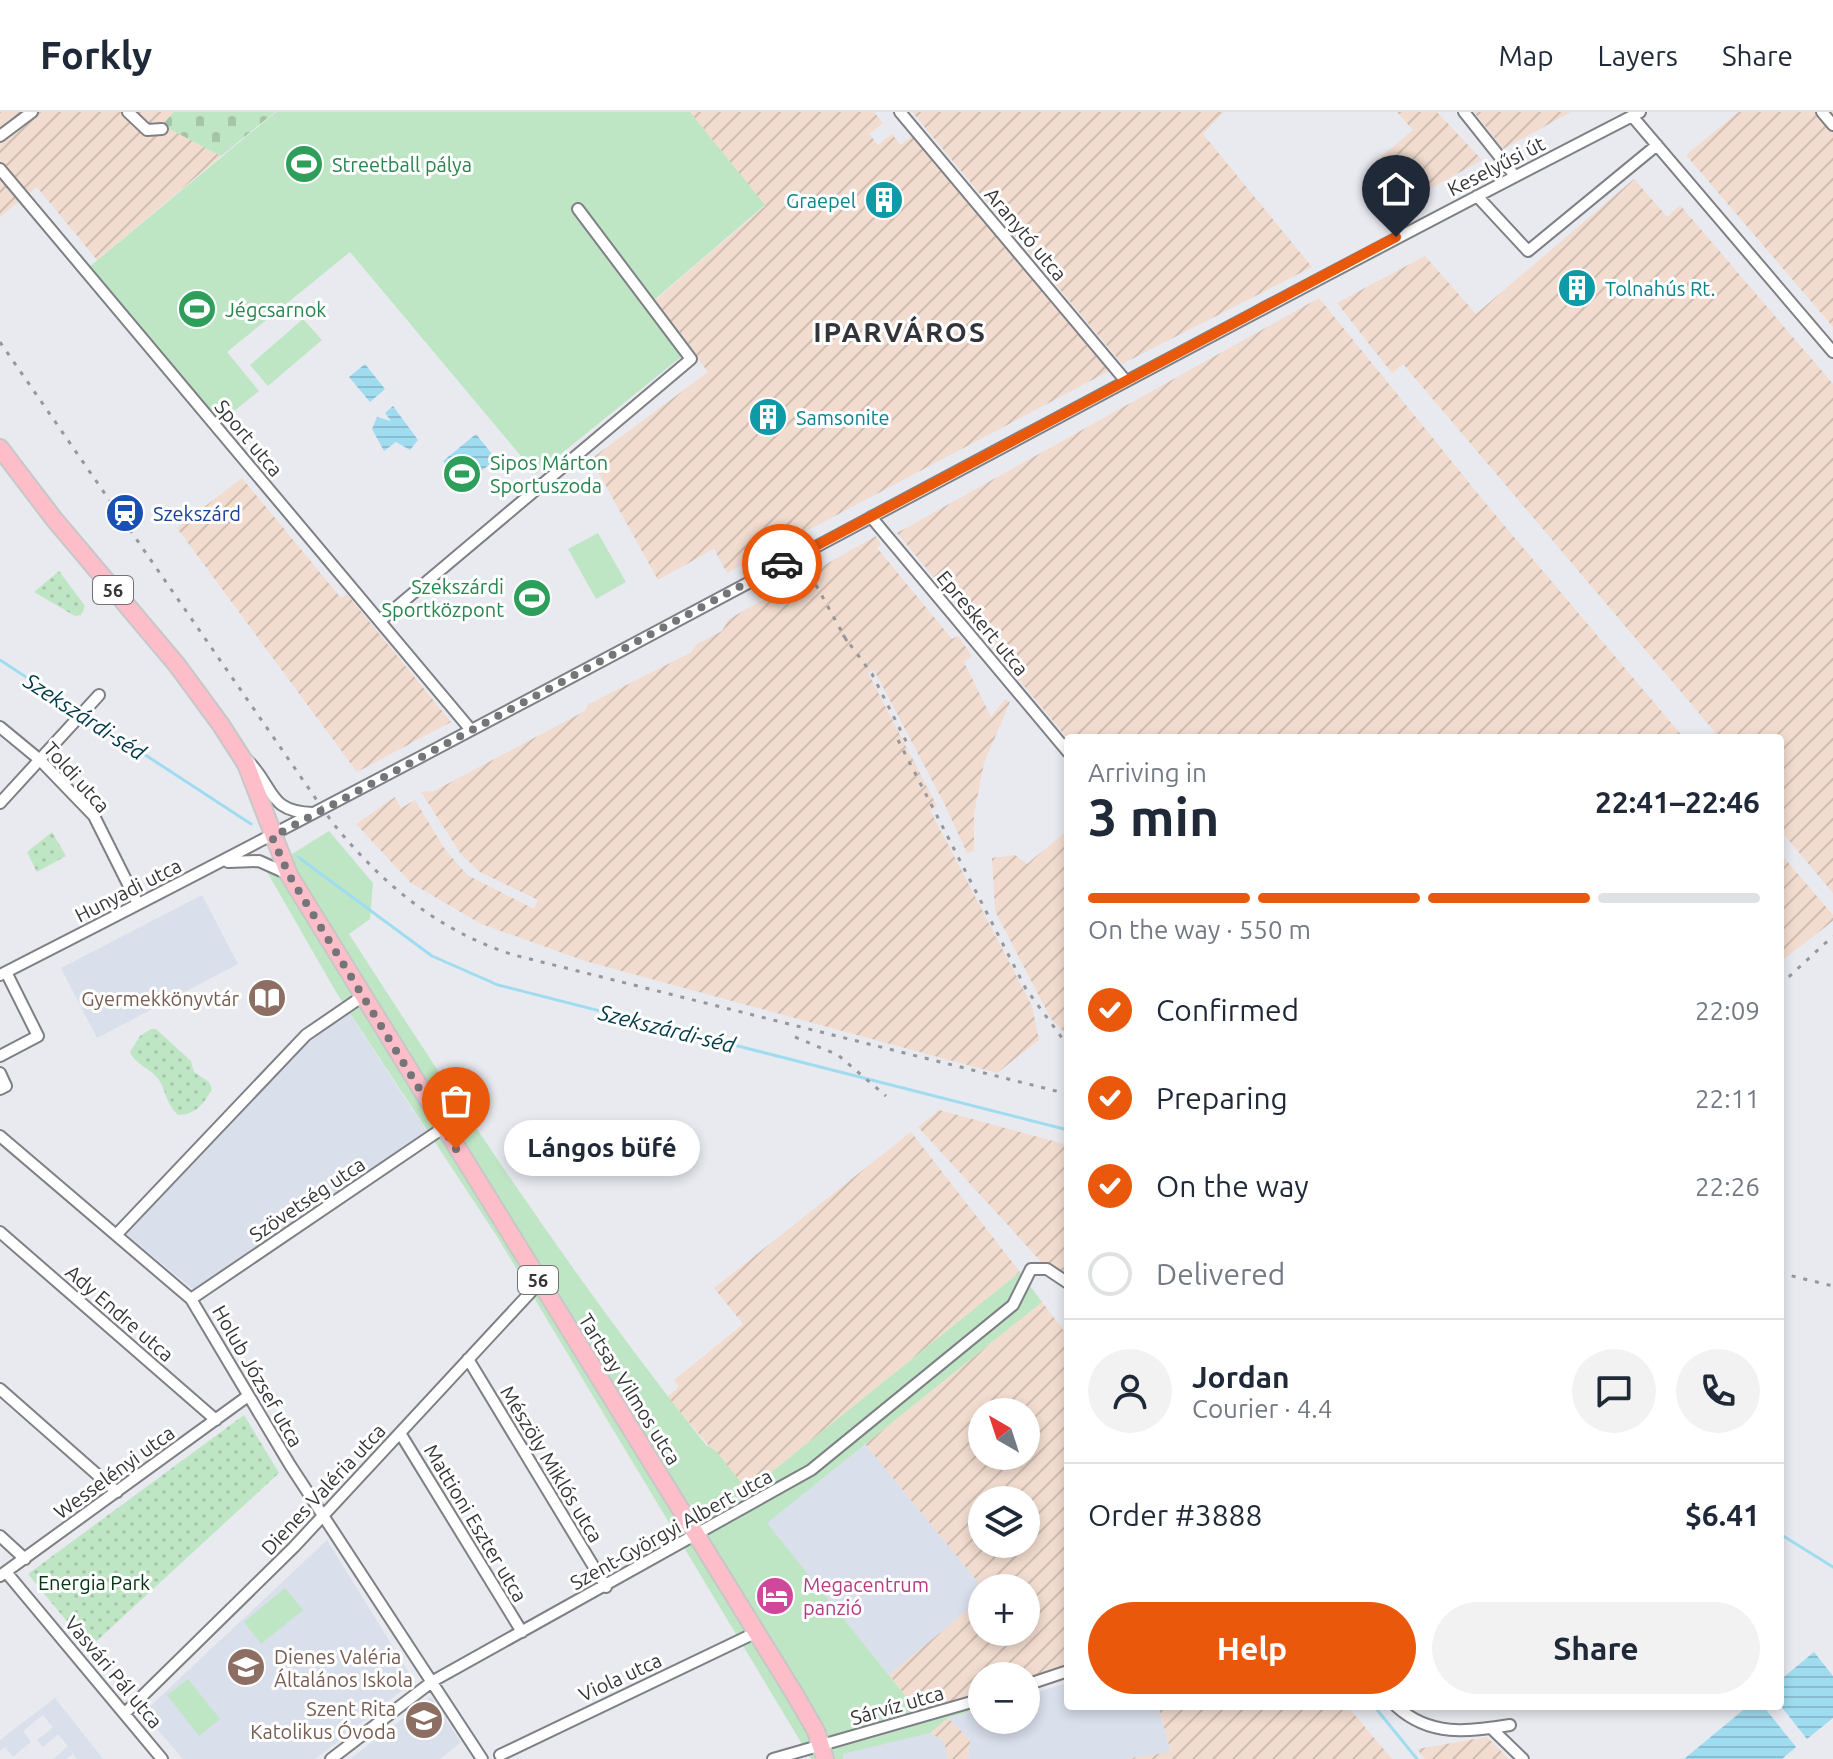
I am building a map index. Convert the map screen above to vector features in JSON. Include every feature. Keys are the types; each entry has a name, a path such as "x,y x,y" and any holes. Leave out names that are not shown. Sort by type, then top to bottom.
{"main road":[{"name":"56","path":"0,448 54,519 177,665 239,751 272,837"},
{"name":"Tartsay Vilmos utca","path":"272,837 289,875 443,1128 757,1632 823,1752"}],"street":[{"path":"0,136 32,112"},
{"path":"128,112 147,130 162,129"},
{"name":"Aranytó utca","path":"900,112 1125,380"},
{"path":"1464,112 1515,176"},
{"path":"1822,112 1833,125"},
{"path":"1635,113 1657,145 1833,352"},
{"name":"Keselyűsi út","path":"272,837 1125,380 1635,113"},
{"path":"1477,196 1528,251 1657,145"},
{"name":"Sport utca","path":"0,169 471,730"},
{"path":"380,621 691,359 578,209"},
{"name":"Epreskert utca","path":"871,517 1064,747"},
{"path":"0,803 99,695"},
{"name":"Toldi utca","path":"0,727 40,760 94,816 138,904"},
{"path":"239,751 256,769 281,806 292,813 315,813"},
{"name":"Hunyadi utca","path":"3,973 272,837"},
{"path":"222,862 259,861 289,875"},
{"path":"0,1056 38,1036 3,973"},
{"path":"116,1235 306,1035 363,996"},
{"path":"0,1073 6,1086 0,1089"},
{"name":"Szövetség utca","path":"191,1299 443,1128"},
{"name":"Holub József utca","path":"0,1136 191,1299 248,1396 482,1759"},
{"name":"Ady Endre utca","path":"0,1232 216,1420"},
{"name":"Szent-Györgyi Albert utca","path":"331,1759 433,1681 811,1470 1013,1305 1033,1268 1047,1269 1064,1280"},
{"name":"Dienes Valéria utca","path":"125,1713 213,1629 324,1515 540,1282"},
{"name":"Mészöly Miklós utca","path":"468,1359 606,1587"},
{"path":"1,1392 117,1492"},
{"name":"Wesselényi utca","path":"3,1574 248,1396"},
{"name":"Mattioni Eszter utca","path":"400,1433 522,1632"},
{"path":"0,1536 25,1559"},
{"name":"Vasvári Pál utca","path":"3,1574 162,1759"},
{"name":"Viola utca","path":"500,1755 757,1632"},
{"path":"1040,1680 1064,1672"},
{"name":"Sárvíz utca","path":"773,1759 823,1752 968,1704"},
{"path":"1401,1710 1413,1720 1432,1728 1510,1725"},
{"path":"1491,1728 1523,1759"}],"shaded area":[{"path":"0,112 174,112 163,125 221,156 97,260 37,187 0,217"},
{"path":"690,112 874,112 883,123 869,134 878,145 892,134 901,145 913,135 1111,370 727,573 714,549 658,580 591,459 708,372 654,301 765,206"},
{"path":"912,112 1224,112 1203,134 1312,267 1122,364"},
{"path":"1397,112 1437,112 1482,160 1404,203 1372,164 1413,130"},
{"path":"1474,112 1571,112 1503,149"},
{"path":"1738,112 1833,112 1833,327 1686,155"},
{"path":"1634,179 1667,217 1680,205 1833,384 1833,893 1784,835 1784,734 1713,734 1715,732 1403,364 1392,373 1337,303 1425,256 1476,314"},
{"path":"1319,298 1492,511 1681,734 1064,734 897,533"},
{"path":"242,478 341,598 347,594 451,722 357,772 177,528"},
{"path":"876,536 881,545 877,548 952,639 958,636 972,656 964,662 991,717 1005,699 1010,702 984,763 974,814 974,851 967,853 874,670 868,673 937,806 930,810 1032,1006 1039,1040 997,1073 585,961 481,924 411,883 356,824 395,797 401,808 415,800 444,848 467,875 534,909 538,900 480,872 461,854 421,792 434,791 585,711 589,704 690,653 697,644 722,631 729,619"},
{"path":"1064,833 1064,1032 1051,1019 995,911 992,858 1015,855 1027,864"},
{"path":"1784,858 1833,915 1833,921 1784,959"},
{"path":"202,895 238,964 97,1038 61,968"},
{"path":"348,1011 429,1135 195,1291 125,1233 312,1035"},
{"path":"939,1110 1064,1144 1064,1287 918,1127"},
{"path":"911,1132 1020,1272 748,1491 667,1397 679,1387 674,1380 743,1324 714,1288"},
{"path":"1042,1302 1064,1331 1064,1665 1040,1673 1040,1662 968,1662 968,1698 921,1715 889,1675 968,1610 968,1646 1040,1646 1040,1574 972,1574 865,1444"},
{"path":"865,1444 972,1574 968,1574 968,1610 889,1675 766,1523"},
{"path":"327,1540 414,1681 315,1759 183,1759 143,1713"},
{"path":"1064,1684 1064,1710 1159,1710 1171,1753 1126,1759 968,1759 970,1740 948,1718 968,1712 968,1734 1040,1734 1040,1691"},
{"name":"Szent Rita Katolikus Óvoda","path":"431,1697 461,1742 440,1759 350,1759"},
{"path":"55,1698 103,1759 77,1759 73,1754 66,1759 53,1759 68,1746 58,1734 43,1747 37,1740 53,1728 43,1715 23,1731 31,1742 13,1757 5,1747 0,1751 0,1740"},
{"path":"1159,1710 1350,1710 1392,1759 1126,1759 1171,1752"},
{"path":"948,1718 970,1740 968,1759 948,1759 944,1741 930,1733"},
{"path":"930,1733 944,1741 948,1759 843,1759 842,1754"},
{"path":"1487,1737 1509,1759 1425,1759 1417,1749"}],"green space":[{"path":"174,112 275,112 221,156 162,125"},
{"path":"276,112 690,112 765,205 654,300 692,348 536,474 350,252 227,352 259,391 219,423 89,267"},
{"path":"303,319 322,340 268,386 250,365"},
{"path":"598,533 626,582 596,599 568,549"},
{"path":"59,571 85,606 81,615 75,616 34,592"},
{"path":"329,831 373,883 370,919 349,934 477,1130 611,1321 706,1445 716,1451 748,1491 1020,1272 1042,1302 767,1523 920,1714 968,1698 968,1712 948,1718 930,1733 843,1754 843,1759 811,1759 498,1238 336,992 266,870"},
{"path":"52,832 66,856 37,872 27,852"},
{"path":"156,1029 191,1061 194,1072 209,1082 212,1089 209,1094 190,1113 178,1115 159,1080 130,1052 140,1036"},
{"name":"Energia Park","path":"244,1415 279,1473 89,1648 28,1574"},
{"path":"285,1588 303,1610 261,1644 244,1622"},
{"path":"188,1679 220,1719 199,1736 167,1695"}],"water":[{"path":"365,364 385,389 370,402 349,377"},
{"path":"393,406 418,440 410,450 396,442 384,451 372,429 377,417 391,421 385,413"},
{"path":"476,434 496,459 463,486 443,461"},
{"path":"1814,1652 1833,1676 1833,1718 1807,1739 1784,1710 1784,1677"},
{"path":"1743,1710 1766,1710 1796,1747 1782,1759 1684,1759"}],"waterway":[{"name":"Szekszárdi-séd","path":"0,660 251,824"},
{"name":"Szekszárdi-séd","path":"298,857 432,956 498,985 1064,1129"},
{"name":"Szekszárdi-séd","path":"1784,1536 1833,1567"},
{"path":"1377,1710 1417,1759"}],"railway":[{"path":"0,342 332,822 371,866 413,903 461,933 514,955 1064,1093"},
{"path":"816,585 849,645"},
{"path":"843,635 872,674 909,747"},
{"path":"898,740 1026,989 1064,1041"},
{"path":"1784,981 1833,936"},
{"path":"795,1037 838,1055 886,1096"},
{"path":"1784,1274 1833,1286"}],"way so far":[{"path":"456,1149 289,875 272,837 782,564"}],"place":[{"name":"Streetball pálya","path":"304,164"},
{"name":"Graepel","path":"884,200"},
{"name":"Tolnahús Rt.","path":"1577,288"},
{"name":"Jégcsarnok","path":"197,309"},
{"name":"Samsonite","path":"768,417"},
{"name":"Sipos Márton Sportuszoda","path":"462,474"},
{"name":"Szekszárd","path":"125,513"},
{"name":"Szekszárdi Sportközpont","path":"532,598"},
{"name":"Gyermekkönyvtár","path":"267,998"},
{"name":"Lángos büfé","path":"456,1149"},
{"name":"Megacentrum panzió","path":"775,1596"},
{"name":"Dienes Valéria Általános Iskola","path":"246,1667"},
{"name":"Szent Rita Katolikus Óvoda","path":"424,1720"}],"district":[{"name":"IPARVÁROS","path":"900,331"}],"route":[{"path":"782,564 1396,237"}]}
